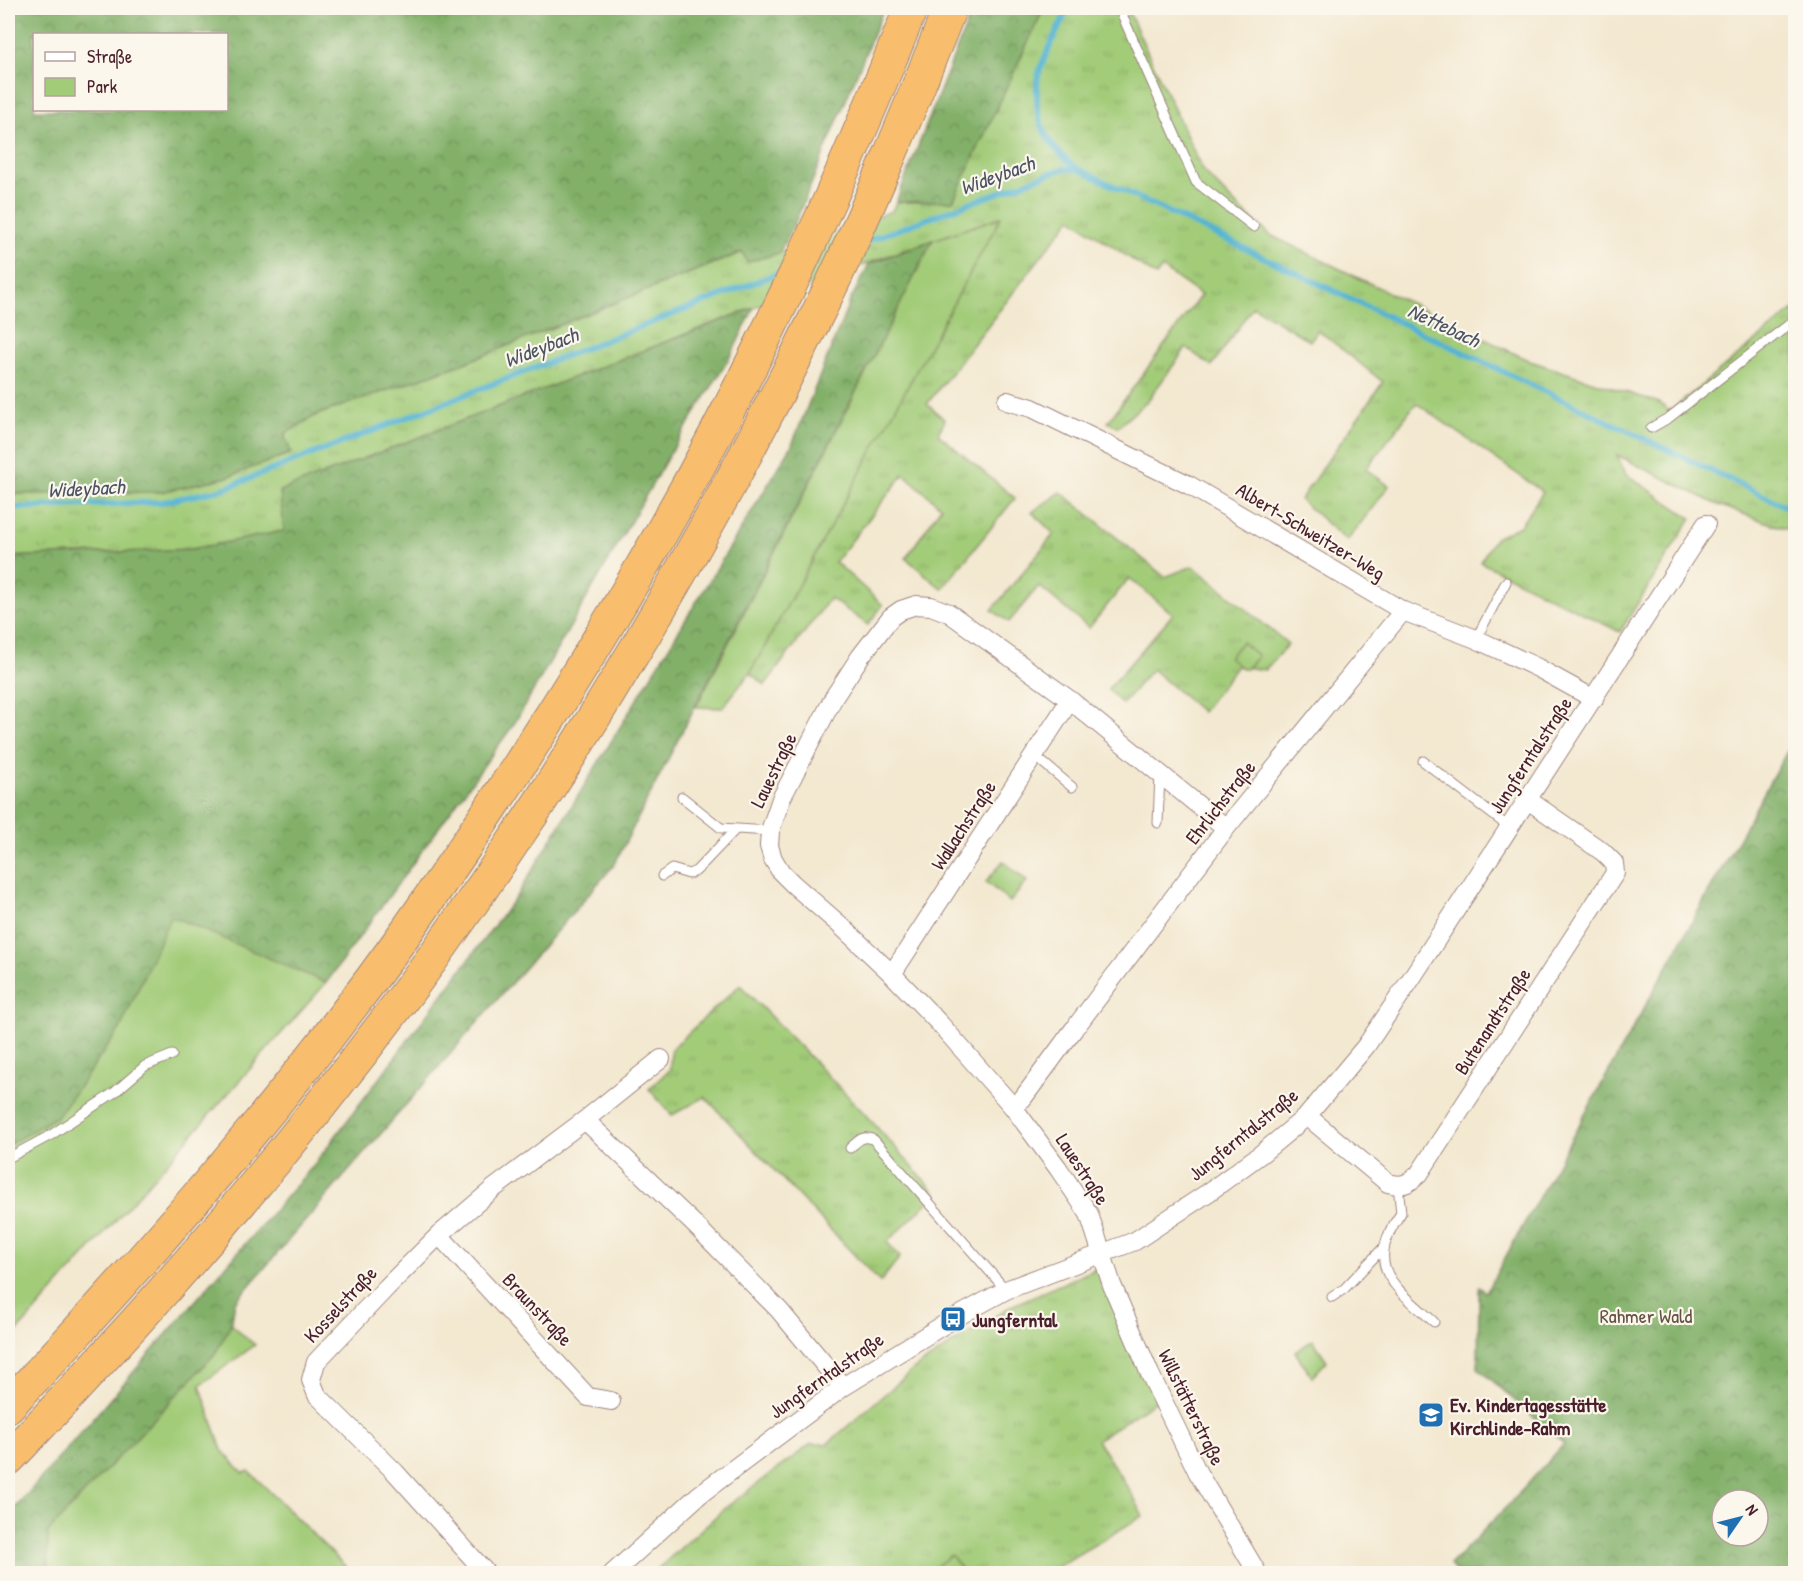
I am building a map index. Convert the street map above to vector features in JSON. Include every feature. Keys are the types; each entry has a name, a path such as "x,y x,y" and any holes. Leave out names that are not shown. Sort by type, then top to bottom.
{"highway":[{"path":"8,1406 124,1279 238,1148 306,1064 406,931 508,783 624,595 676,505 763,341 827,205 911,8"},
{"path":"8,1459 135,1323 220,1226 328,1095 437,952 582,735 665,598 754,441 817,317 879,178 950,8"}],"street":[{"name":"Albert-Schweitzer-Weg","path":"1007,401 1032,408 1189,485 1360,588 1403,611 1476,639 1538,668 1594,699"},
{"name":"Jungferntalstraße","path":"612,1574 699,1495 843,1387 943,1325 1006,1290 1135,1241 1209,1192 1261,1154 1307,1116 1366,1046 1706,524"},
{"name":"Lauestraße","path":"1102,1253 1089,1214 1013,1107 969,1055 892,974 781,872 773,859 769,846 770,831 781,799 834,697 891,617 901,610 916,605 931,606 949,614 1070,700 1227,828"},
{"name":"Ehrlichstraße","path":"1013,1107 1023,1098 1227,828 1403,611"},
{"name":"Wallachstraße","path":"892,974 1070,700"},
{"name":"Butenandtstraße","path":"1398,1185 1407,1185 1419,1174 1615,873 1614,862 1603,852 1528,800"},
{"name":"Kosselstraße","path":"488,1574 395,1472 325,1405 317,1395 311,1380 316,1362 439,1235 493,1189 661,1059"},
{"path":"1307,1116 1388,1183 1398,1185"},
{"path":"585,1120 694,1224 779,1310 843,1387"},
{"name":"Braunstraße","path":"439,1235 588,1397 611,1401"},
{"name":"Willstätterstraße","path":"1102,1253 1112,1285 1160,1395 1198,1473 1258,1574"}],"lane":[{"path":"1119,8 1196,182 1254,227"},
{"path":"1651,428 1670,417 1796,319"},
{"path":"1476,639 1506,582"},
{"path":"1035,756 1072,787"},
{"path":"1424,761 1510,828"},
{"path":"1158,823 1160,774"},
{"path":"682,797 721,828 770,831"},
{"path":"662,876 672,869 689,874 696,871 736,829"},
{"path":"8,1158 51,1134 115,1092 145,1066 172,1055"},
{"path":"850,1148 861,1138 868,1137 874,1140 1006,1290"},
{"path":"1398,1185 1401,1213 1389,1230 1383,1248 1384,1269 1395,1287 1434,1322"},
{"path":"1332,1297 1344,1289 1383,1248"}],"green space":[{"path":"8,8 884,8 796,221 779,253 747,262 742,252 459,365 316,415 284,434 291,453 227,477 161,492 8,494"},
{"path":"973,8 1044,8 953,201 896,202"},
{"path":"1044,8 1127,8 1203,171 1237,206 1272,236 1530,361 1659,403 1670,411 1795,309 1795,513 1786,529 1718,505 1617,455 1626,474 1691,518 1620,632 1480,562 1495,538 1520,526 1543,492 1416,403 1366,469 1389,486 1347,541 1300,500 1383,382 1318,330 1310,341 1253,306 1212,366 1186,348 1148,400 1118,427 1108,422 1201,295 1162,268 1156,276 1071,218 927,404 945,420 938,434 1015,498 942,589 906,558 941,507 904,474 835,562 883,605 868,625 830,598 765,685 750,673 1000,217 884,257 281,491 284,531 192,549 8,557 8,494 161,492 227,477 291,453 284,434 316,415 459,365 743,252 779,253 892,211 896,202 953,201"},
{"path":"1001,217 750,673 722,708 696,707 933,240"},
{"path":"933,240 614,865 235,1302 231,1325 215,1354 48,1532 48,1573 8,1573 8,1516 313,1166 518,894 791,447 850,301 869,264"},
{"path":"754,308 730,357 668,457 514,724 326,983 171,917 120,1029 58,1116 8,1145 8,557 192,549 284,531 280,491"},
{"path":"1061,492 1165,577 1193,566 1288,644 1265,670 1237,666 1202,712 1152,669 1122,704 1108,689 1173,614 1129,578 1089,628 1039,586 1009,622 992,610 1054,534 1032,512"},
{"path":"1242,642 1258,656 1246,669 1240,667 1229,657"},
{"name":"Rahmer Wald","path":"1795,737 1795,1573 1457,1573 1450,1565 1564,1444 1478,1368 1479,1287 1486,1292"},
{"path":"1003,861 1027,881 1010,902 986,882"},
{"path":"171,916 326,983 8,1342 8,1145 58,1116 120,1029"},
{"path":"740,985 865,1114 937,1194 887,1242 900,1257 880,1282 705,1097 672,1115 649,1089 670,1069 671,1049"},
{"path":"1098,1268 1157,1400 1097,1440 1133,1496 1143,1516 1047,1573 652,1574 725,1508 811,1444 827,1444 914,1369 1011,1306"},
{"path":"231,1325 255,1345 200,1385 222,1450 243,1473 249,1471 352,1573 48,1573 48,1532 215,1354"},
{"path":"1313,1340 1327,1361 1312,1377 1295,1352"},
{"path":"951,1555 965,1573 936,1573 933,1569"}],"waterway":[{"name":"Nettebach","path":"1068,8 1038,76 1037,104 1041,124 1050,141 1062,156 1078,169 1796,511"},
{"name":"Wideybach","path":"864,242 1062,169 1078,169"},
{"name":"Wideybach","path":"8,508 162,502 220,490 784,271"}],"place":[{"name":"Jungferntal","path":"953,1319"},
{"name":"Ev. Kindertagesstätte Kirchlinde-Rahm","path":"1431,1415"}]}
